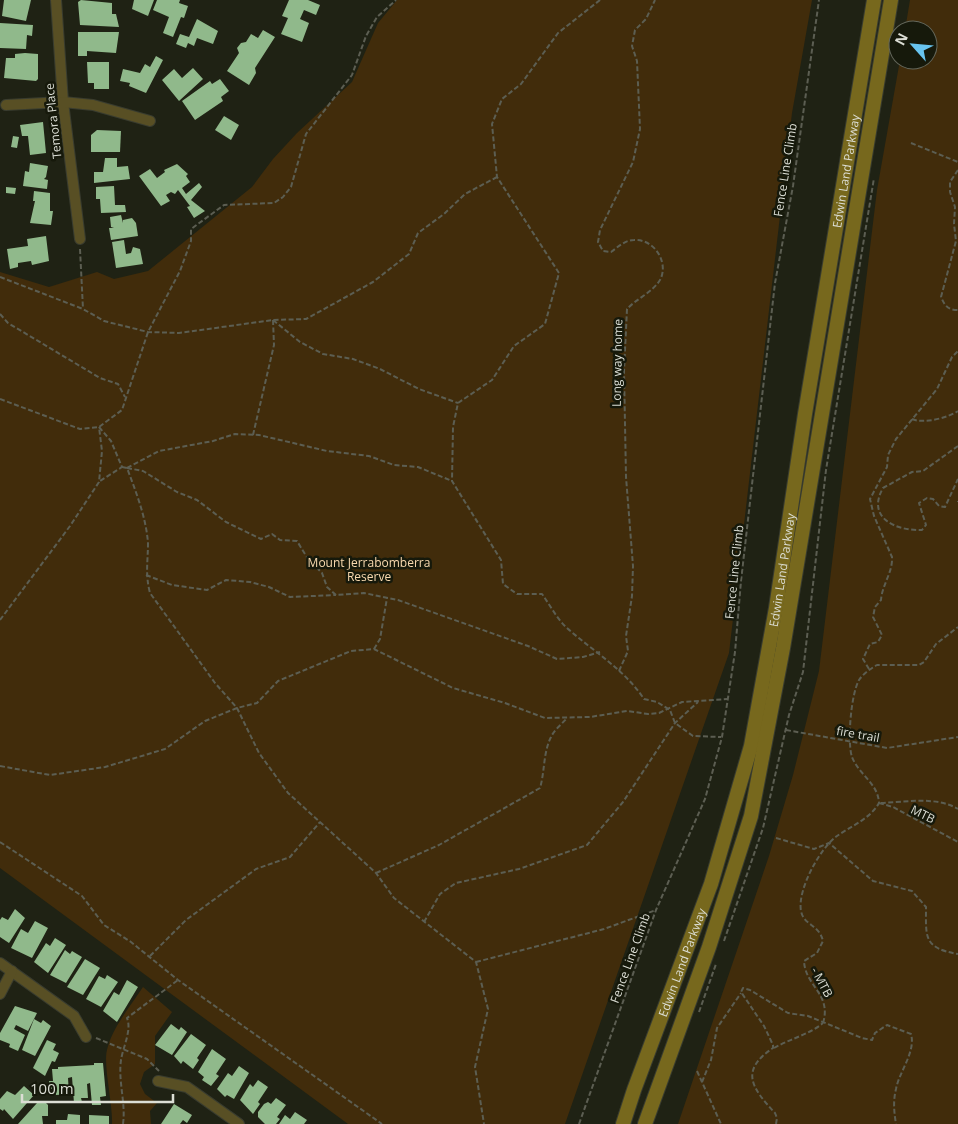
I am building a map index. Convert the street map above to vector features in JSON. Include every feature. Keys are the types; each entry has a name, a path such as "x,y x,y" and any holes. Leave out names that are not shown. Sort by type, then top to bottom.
{"main road":[{"name":"Edwin Land Parkway","path":"623,1124 711,884 751,746 776,608 805,414 874,0"},
{"name":"Edwin Land Parkway","path":"645,1124 709,946 751,816 785,638 891,0"}],"street":[{"name":"Temora Place","path":"56,0 63,102 80,239"},
{"path":"6,105 63,102 93,105 150,121"},
{"path":"0,963 74,1016 86,1037"},
{"path":"0,994 12,971"},
{"path":"158,1081 186,1087 239,1124"}],"path":[{"path":"0,399 80,429 99,427 122,410 148,332 180,270 191,241 191,229 224,205 274,203 283,197 291,187 306,134 352,75 366,36 377,17 396,0"},
{"path":"600,0 558,33 521,84 502,99 492,124 497,177 559,273 545,324 514,346 492,380 458,403 453,427 452,481 501,560 503,584 517,594 542,594 566,628 600,652 634,683 644,699 657,702 670,710 675,723 692,736 722,736"},
{"name":"Long way home","path":"619,671 628,651 626,636 632,596 633,566 626,477 624,370 626,316 627,309 660,280 663,270 662,257 646,242 635,239 626,241 611,252 603,251 598,242 600,230 633,162 640,129 637,61 632,46 635,30 646,19 655,0"},
{"name":"Fence Line Climb","path":"579,1124 656,910 705,799 722,736 735,652 740,581 775,283 792,186 819,0"},
{"path":"911,143 958,162"},
{"path":"958,170 950,182 950,192 955,208 956,241 941,297 944,305 951,310 958,310"},
{"path":"0,277 83,309 104,321 148,332 179,333 273,320 306,319 373,282 409,254 418,233 444,214 465,194 497,177"},
{"path":"80,239 83,309"},
{"path":"0,314 8,323 100,378 118,384 125,397"},
{"path":"273,320 300,342 323,354 353,359 380,369 419,389 458,403"},
{"path":"253,435 274,345 273,320"},
{"path":"869,669 863,659 870,644 878,642 882,635 872,617 875,607 881,600 882,590 892,565 892,557 874,516 870,499 886,467 888,455 896,439 937,389 952,357 958,351"},
{"path":"912,420 920,423 930,419 950,418 958,411"},
{"path":"99,427 111,441 122,468"},
{"path":"99,427 102,451 99,482"},
{"path":"127,468 159,451 213,441 235,434 253,435 327,450 369,456 394,465 418,467 452,481"},
{"path":"958,446 923,471 912,472 883,488 879,500 880,516 886,523 922,530 926,525 918,504 927,498 933,499 939,506 945,507 958,479"},
{"path":"0,620 70,526 99,482 122,468 143,472 177,492 198,500 226,522 261,539 272,534 280,540 297,541 308,559 322,573 327,587 336,595"},
{"path":"127,468 145,519 148,544 146,575 150,593 215,683 238,708 259,753 288,792 376,873 394,898 476,962 488,1008 475,1067 484,1124"},
{"path":"146,575 172,585 207,590 226,580 250,582 269,587 290,597 364,593 387,598 528,646 549,658 566,660 600,652"},
{"path":"374,649 380,640 387,598"},
{"path":"958,626 936,644 928,658 919,665 882,664 869,669 859,681 853,704 849,742 852,757 878,792 879,803 935,802 951,804 958,809"},
{"path":"0,766 50,775 105,768 165,749 206,721 257,702 278,681 314,664 351,651 374,649 453,688 505,703 545,718 590,717 627,711 648,714 670,710 674,705 682,702 728,698"},
{"path":"424,922 440,894 456,883 519,869 587,845 623,802 675,723 698,701"},
{"path":"376,873 439,845 540,788 551,736 567,718"},
{"name":"fire trail","path":"786,730 887,748 958,736"},
{"name":"MTB","path":"879,803 958,842"},
{"name":"- MTB","path":"823,1023 825,1002 804,970 804,961 817,953 823,941 819,930 807,921 802,914 801,905 809,872 814,867 820,853 829,844 872,813 879,803"},
{"path":"150,956 174,930 256,869 290,857 321,821"},
{"path":"776,838 814,849 829,844 873,881 912,891 926,906 925,930 927,937 942,952 958,954"},
{"path":"0,842 82,896 104,925 150,956 178,980 382,1124"},
{"path":"476,962 604,929 656,910"},
{"path":"123,1124 125,1112 120,1078 123,1048 129,1026 127,1018 148,1000 178,980"},
{"path":"702,1082 711,1060 717,1028 743,988 750,990 788,1013 808,1016 872,1040 875,1033 887,1025 911,1034 913,1042 907,1055 906,1066 896,1088 894,1109 896,1124"},
{"path":"741,992 764,1026 773,1048"},
{"path":"776,1124 777,1118 775,1113 754,1086 751,1078 756,1062 773,1048 816,1029 823,1023"},
{"path":"86,1037 102,1038 150,1061 171,1084"},
{"path":"698,1071 721,1124"}],"green space":[{"name":"Mount Jerrabomberra Reserve","path":"397,0 812,0 792,113 729,653 565,1124 348,1124 0,868 0,272 49,287 97,272 114,279 148,271 252,187 273,159 297,133 352,82 378,23"},
{"path":"910,0 958,0 958,1124 678,1124 769,856 793,775 819,671 877,190 898,70 938,70 938,20 907,20"},
{"path":"143,987 172,1012 155,1036 155,1064 144,1072 140,1084 145,1094 157,1103 150,1111 151,1124 112,1124 106,1065 107,1050 117,1026"}],"building":[{"path":"4,0 31,0 26,21 2,16"},
{"path":"81,0 112,3 112,14 116,14 119,27 80,25 78,2"},
{"path":"134,0 154,0 148,16 132,9"},
{"path":"157,0 180,0 179,3 188,6 184,18 181,17 173,37 163,33 169,17 153,10"},
{"path":"289,0 308,0 320,5 316,15 304,10 300,19 309,23 302,42 281,34 288,18 282,16"},
{"path":"197,19 218,31 213,44 197,38 194,46 188,43 186,48 176,44 180,34 189,37"},
{"path":"0,23 33,25 32,36 27,35 26,49 0,48"},
{"path":"263,30 275,37 255,68 256,73 249,85 227,71 239,53 237,48 241,43 246,42 251,34 258,38"},
{"path":"78,32 119,32 116,53 87,51 87,56 78,56"},
{"path":"15,54 38,54 38,79 36,81 4,78 6,58 15,58"},
{"path":"156,56 163,60 146,93 129,86 130,83 120,81 123,69 140,73 145,64 150,67"},
{"path":"87,62 109,62 109,89 94,89 94,83 88,83"},
{"path":"193,68 203,79 179,101 162,80 174,69 182,78"},
{"path":"220,79 229,91 221,97 223,101 195,120 182,101 210,81 212,84"},
{"path":"224,116 239,125 231,140 215,130"},
{"path":"43,122 46,153 30,155 28,136 22,136 20,125"},
{"path":"97,130 121,131 120,152 91,152 91,135"},
{"path":"13,136 19,137 17,148 11,147"},
{"path":"105,158 117,158 117,167 128,166 130,179 94,183 94,172 103,172"},
{"path":"30,163 48,166 44,179 48,180 47,189 23,186 25,171 29,172"},
{"path":"177,164 188,174 186,176 190,182 182,188 186,194 199,183 202,187 191,200 205,211 194,218 187,207 190,206 178,190 175,194 171,192 166,195 170,201 161,206 139,176 150,169 157,178 165,172 164,170"},
{"path":"114,186 115,205 125,205 126,212 101,213 100,199 96,199 96,187"},
{"path":"6,187 16,188 15,194 6,193"},
{"path":"34,191 50,193 50,211 53,211 51,225 30,223 35,201 33,201"},
{"path":"121,215 123,223 123,220 132,218 136,223 138,236 111,240 109,228 114,228 111,227 110,217"},
{"path":"46,236 49,261 32,265 31,261 18,263 18,267 10,269 7,249 28,246 27,239"},
{"path":"124,240 126,254 131,253 133,247 140,249 143,264 116,268 112,242"},
{"path":"15,909 25,918 9,943 0,937 0,920 2,917 8,920"},
{"path":"35,921 48,928 32,958 11,948 21,929 28,933"},
{"path":"55,938 66,945 48,973 34,962 46,943 50,946"},
{"path":"65,950 70,954 72,951 82,957 66,983 50,975"},
{"path":"85,959 100,968 83,995 67,987"},
{"path":"107,975 118,982 101,1007 86,999 99,976 105,979"},
{"path":"127,980 138,987 117,1022 103,1011 114,992 119,995"},
{"path":"15,1006 37,1013 28,1031 16,1025 14,1029 25,1035 18,1051 9,1047 10,1044 0,1040 0,1033"},
{"path":"34,1019 41,1023 43,1020 51,1026 35,1056 22,1050"},
{"path":"171,1024 179,1030 181,1027 187,1032 172,1055 155,1045"},
{"path":"191,1034 206,1045 197,1058 199,1060 193,1069 183,1061 181,1064 174,1056"},
{"path":"47,1040 56,1044 53,1050 59,1053 55,1062 52,1061 45,1076 33,1068"},
{"path":"212,1049 226,1059 216,1074 219,1076 211,1086 202,1080 204,1077 198,1072"},
{"path":"94,1063 103,1063 106,1096 100,1097 101,1105 92,1105 90,1083 87,1084 88,1098 81,1098 82,1102 74,1103 72,1077 68,1078 69,1094 56,1095 55,1089 50,1089 49,1081 53,1081 52,1069 94,1065"},
{"path":"239,1066 249,1073 234,1099 227,1095 225,1097 217,1089 228,1073 232,1076"},
{"path":"258,1080 268,1087 253,1114 240,1100 250,1084 253,1087"},
{"path":"24,1086 34,1095 13,1119 4,1109 3,1111 0,1109 0,1099 7,1091 15,1095"},
{"path":"276,1098 286,1105 277,1117 280,1119 276,1124 265,1124 258,1117 258,1112 264,1104 268,1102 271,1104"},
{"path":"37,1103 46,1103 48,1105 48,1116 42,1116 43,1124 18,1124"},
{"path":"174,1104 192,1115 187,1123 183,1120 180,1124 161,1124"},
{"path":"295,1112 307,1120 304,1124 279,1124 285,1115 290,1119"},
{"path":"68,1114 80,1115 80,1124 56,1124 56,1120 67,1120"},
{"path":"89,1115 109,1116 109,1124 89,1124"}]}
